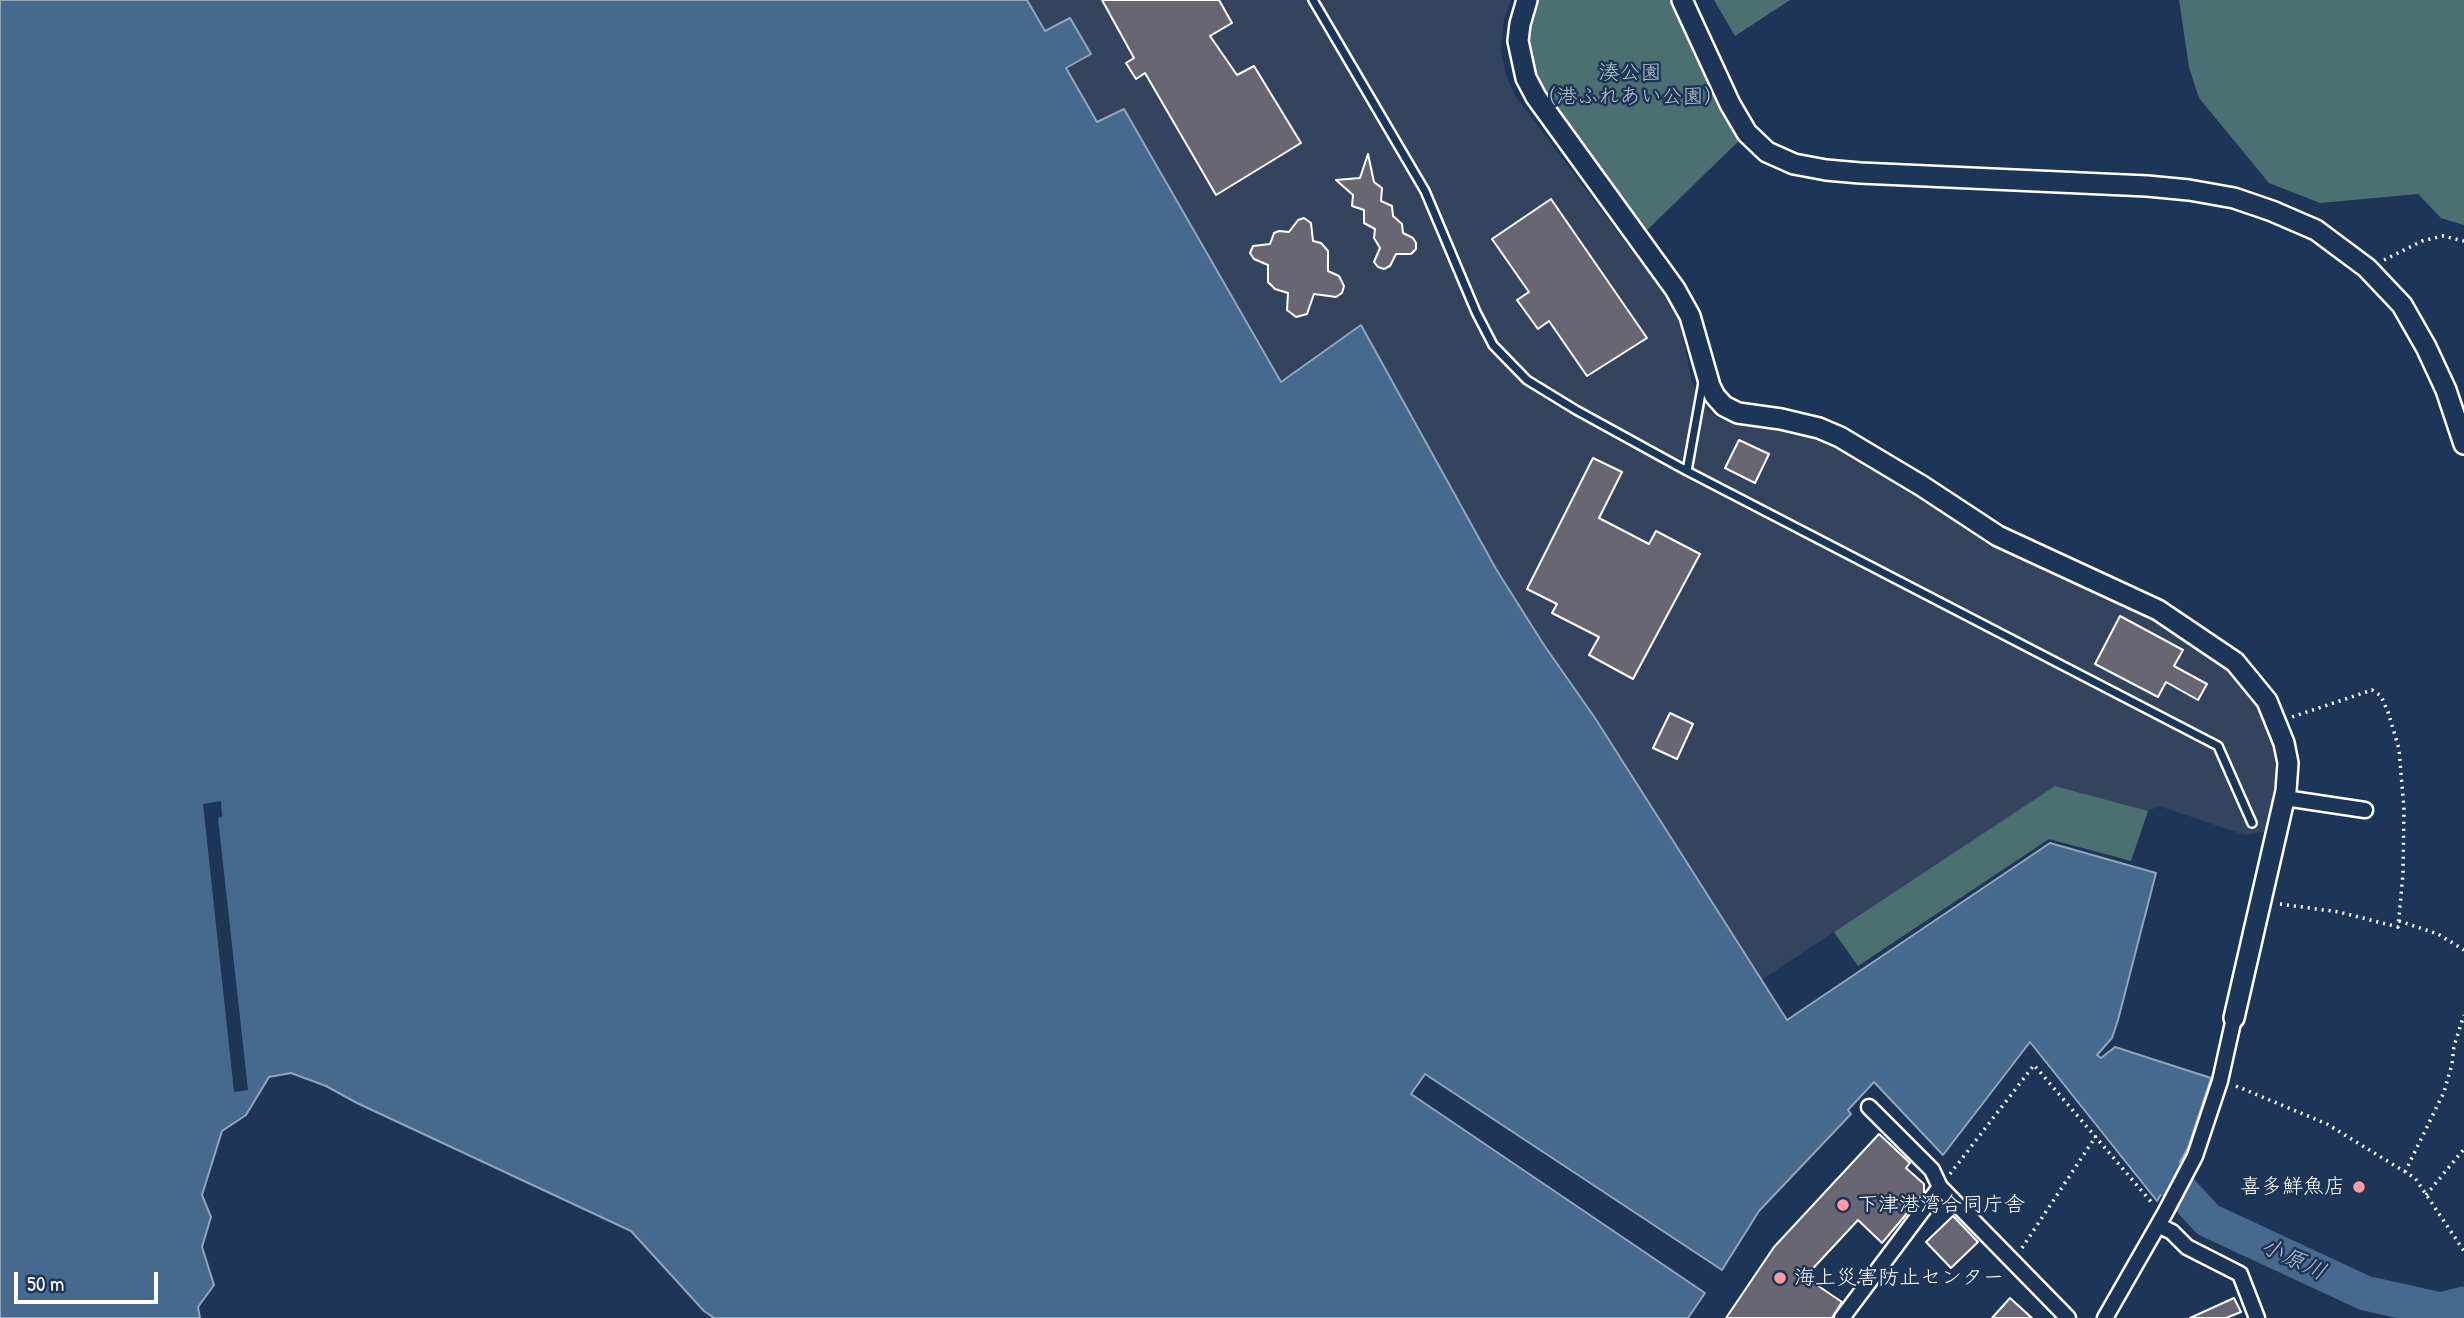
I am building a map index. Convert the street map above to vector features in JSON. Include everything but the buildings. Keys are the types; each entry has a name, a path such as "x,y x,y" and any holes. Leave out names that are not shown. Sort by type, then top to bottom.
{"street":[{"path":"1527,0 1518,41 1526,78 1536,97 1675,289 1690,316 1715,397 1724,406 1738,413 1819,428 1840,437 1998,536 2114,588 2168,616 2235,662 2267,701 2277,722 2288,763 2285,798 2220,1081 2195,1156 2105,1318"},
{"path":"1682,0 1730,104 1747,133 1767,152 1794,164 1860,173 2147,186 2223,196 2272,211 2316,230 2367,268 2402,306 2426,347 2446,390 2464,444"},
{"path":"2285,798 2365,810"},
{"path":"1869,1108 1931,1170 1940,1186 2068,1318"},
{"path":"1842,1318 1940,1186"},
{"path":"2162,1218 2187,1247 2241,1274 2258,1318"}],"lane":[{"path":"1313,0 1425,191 1476,312 1493,345 1527,380 1687,471 2218,746 2252,823"},
{"path":"1687,471 1705,370"}],"path":[{"path":"2367,268 2422,241 2443,236 2464,241"},
{"path":"2261,901 2339,912 2398,927 2404,853 2403,793 2396,737 2381,696 2372,690 2277,722"},
{"path":"2399,921 2438,934 2464,950"},
{"path":"2405,1172 2444,1092 2464,1015"},
{"path":"1940,1186 2034,1065 2162,1218"},
{"path":"2220,1081 2327,1124 2415,1178 2464,1251"},
{"path":"2013,1261 2096,1136"},
{"path":"2426,1195 2464,1149"}],"shaded area":[{"path":"0,0 1027,0 1045,31 1070,18 1091,54 1066,68 1097,122 1124,109 1281,382 1361,325 1496,569 1595,718 1787,1020 2050,843 2156,873 2118,1020 2112,1038 2097,1055 2101,1058 2115,1047 2211,1078 2188,1148 2157,1201 2030,1042 1943,1155 1874,1082 1848,1110 1851,1114 1759,1211 1722,1270 1425,1074 1411,1094 1705,1293 1688,1318 714,1318 704,1311 631,1231 326,1086 291,1073 269,1077 246,1115 222,1131 202,1195 211,1217 202,1247 214,1285 198,1307 200,1318 0,1318"},
{"path":"1027,0 1511,0 1504,19 1501,50 1506,75 1516,97 1669,300 1679,319 1691,378 1709,411 1719,419 1802,432 1836,444 1949,514 1977,537 2007,554 2091,588 2182,636 2237,678 2260,707 2274,745 2275,783 2264,832 2245,835 2159,806 2148,811 2055,786 1761,980 1595,718 1496,569 1362,325 1282,383 1124,109 1097,122 1066,67 1070,19 1045,31"}],"green space":[{"name":"湊公園 （港ふれあい公園）","path":"1527,0 1682,0 1747,133 1639,238 1526,78"},
{"path":"1714,0 1790,0 1735,36"},
{"path":"2179,0 2464,0 2464,225 2441,218 2418,194 2320,203 2269,183 2199,98 2189,67"},
{"path":"2055,786 2148,811 2131,861 2049,839 1858,966 1834,932"}],"pier":[{"path":"221,801 222,817 218,818 248,1090 234,1092 203,804"}],"waterway":[{"name":"小原川","path":"2149,1156 2208,1220 2365,1293 2441,1310 2464,1304"}],"place":[{"name":"喜多鮮魚店","path":"2359,1187"},
{"name":"下津港湾合同庁舎","path":"1843,1205"},
{"name":"海上災害防止センター","path":"1780,1278"}]}
